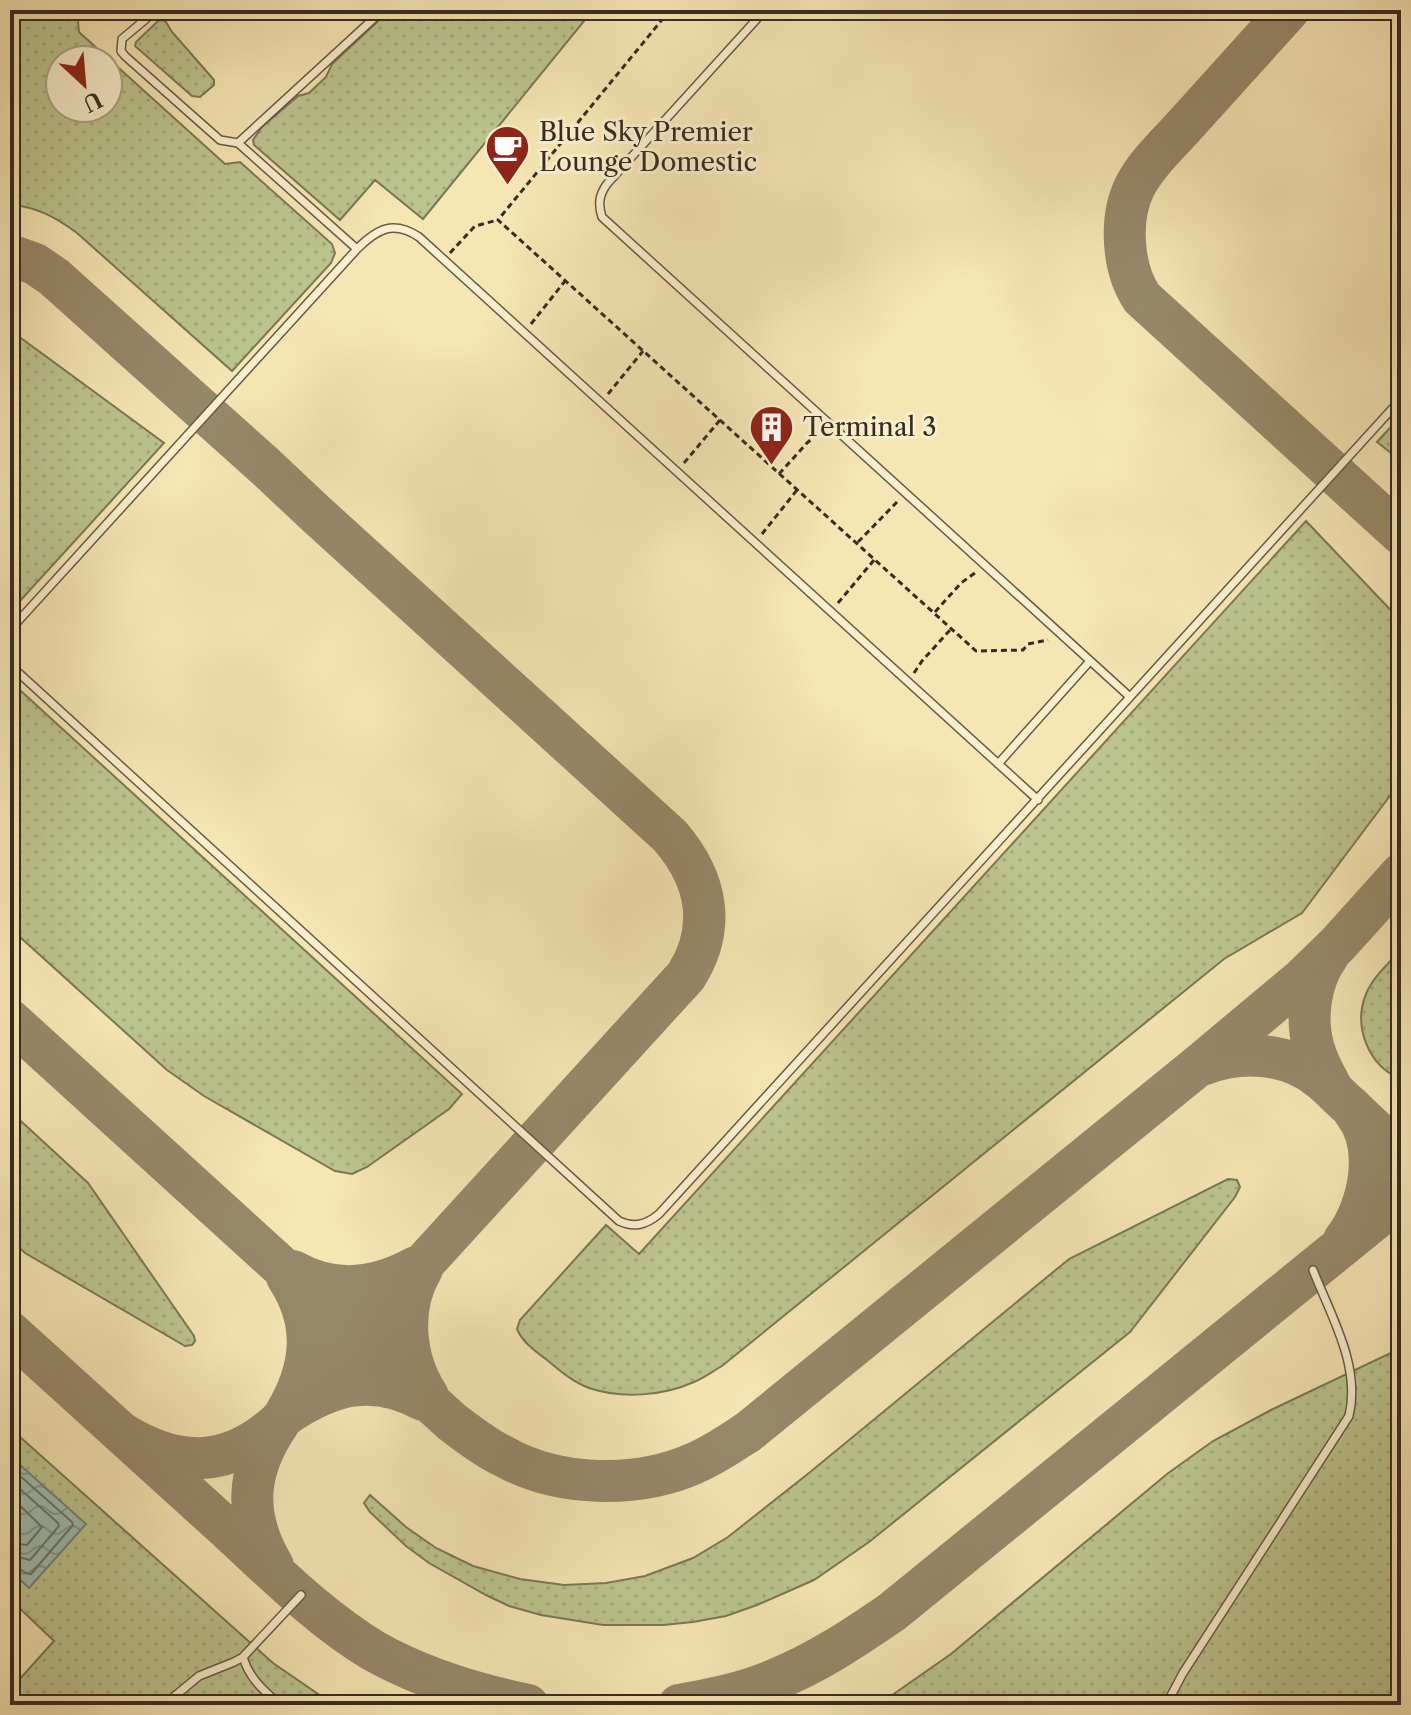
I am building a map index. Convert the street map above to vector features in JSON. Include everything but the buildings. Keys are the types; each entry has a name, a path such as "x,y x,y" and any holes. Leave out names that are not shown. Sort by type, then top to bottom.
{"lane":[{"path":"238,143 383,10"},
{"path":"765,10 607,184 599,200 602,217 1130,697"},
{"path":"153,13 122,39 121,51 220,140 238,143 357,249"},
{"path":"10,630 357,249 376,232 399,228 419,237 1038,800"},
{"path":"10,665 619,1221 639,1225 650,1222 659,1214 1401,399"},
{"path":"998,764 1090,661"},
{"path":"1166,1705 1183,1673 1349,1416 1353,1401 1349,1361 1313,1270"},
{"path":"164,1705 199,1676 243,1657 301,1595"},
{"path":"243,1657 247,1671 280,1705"}],"path":[{"path":"448,256 475,226 498,220 670,10"},
{"path":"498,220 976,651 1023,650 1028,644 1048,640"},
{"path":"531,324 565,281"},
{"path":"608,394 643,351"},
{"path":"684,463 720,420"},
{"path":"779,474 820,432"},
{"path":"762,534 797,490"},
{"path":"857,544 897,502"},
{"path":"838,603 874,560"},
{"path":"934,613 961,583 975,573"},
{"path":"914,673 951,629"}],"green space":[{"path":"10,10 90,10 78,21 79,32 92,44 44,44 44,124 124,124 124,73 225,164 240,162 332,244 335,253 331,263 232,371 77,233 29,208 10,204"},
{"path":"390,10 593,10 423,219 375,180 340,220 254,145 253,140 262,127 326,77 332,64"},
{"path":"162,20 214,80 214,85 200,97 192,96 135,46"},
{"path":"10,330 164,443 10,612"},
{"path":"1401,416 1401,461 1377,442"},
{"path":"1306,521 1401,621 1401,781 1302,913 1224,959 722,1366 701,1379 656,1393 615,1394 589,1388 572,1379 530,1346 517,1329 520,1320 606,1225 639,1254"},
{"path":"10,681 462,1094 449,1109 367,1167 352,1174 335,1171 204,1096 167,1070 10,928"},
{"path":"1401,950 1401,1079 1389,1073 1372,1055 1366,1044 1361,1019 1369,988"},
{"path":"10,1111 88,1183 194,1336 192,1345 185,1346 25,1253 10,1239"},
{"path":"1228,1179 1237,1180 1240,1187 1235,1197 1130,1332 869,1542 814,1580 757,1605 726,1616 663,1625 603,1625 541,1615 509,1606 429,1563 406,1546 364,1503 370,1495 406,1527 436,1548 473,1566 520,1579 564,1585 606,1583 645,1576 693,1558 728,1537 809,1473 1069,1259"},
{"path":"1401,1348 1401,1705 878,1705 951,1654 1167,1474 1213,1441"},
{"path":"10,1428 273,1663 334,1705 10,1705 10,1690 54,1641 10,1599"}],"water":[{"path":"10,1456 86,1524 29,1588 10,1570"}],"taxiway":[{"path":"1289,10 1140,178 1127,213 1127,258 1142,298 1401,534"},
{"path":"10,255 35,264 54,277 670,836 692,869 704,904 702,940 686,976 279,1422 240,1448 201,1458 162,1452 120,1432"},
{"path":"10,1020 452,1422 496,1452 548,1474 573,1479 623,1480 648,1477 695,1463 748,1432 1302,979 1401,874"},
{"path":"1328,956 1313,989 1310,1025 1316,1055 1333,1090"},
{"path":"1202,1065 1232,1057 1262,1056 1306,1069 1401,1153"},
{"path":"1344,1240 1360,1211 1369,1177 1368,1142 1354,1112"},
{"path":"679,1705 763,1685 805,1666 892,1612 1401,1198"},
{"path":"293,1271 323,1283 354,1286 386,1280 416,1267"},
{"path":"422,1269 410,1300 407,1333 414,1366 428,1396"},
{"path":"287,1277 304,1312 308,1347 301,1381 284,1416 318,1396 351,1386 386,1386 423,1400"},
{"path":"10,1332 296,1593 334,1624 392,1661 430,1677 528,1705"},
{"path":"273,1566 257,1529 252,1493 260,1458 279,1423"}],"place":[{"name":"Blue Sky Premier Lounge Domestic","path":"508,186"},
{"name":"Terminal 3","path":"772,466"}]}
